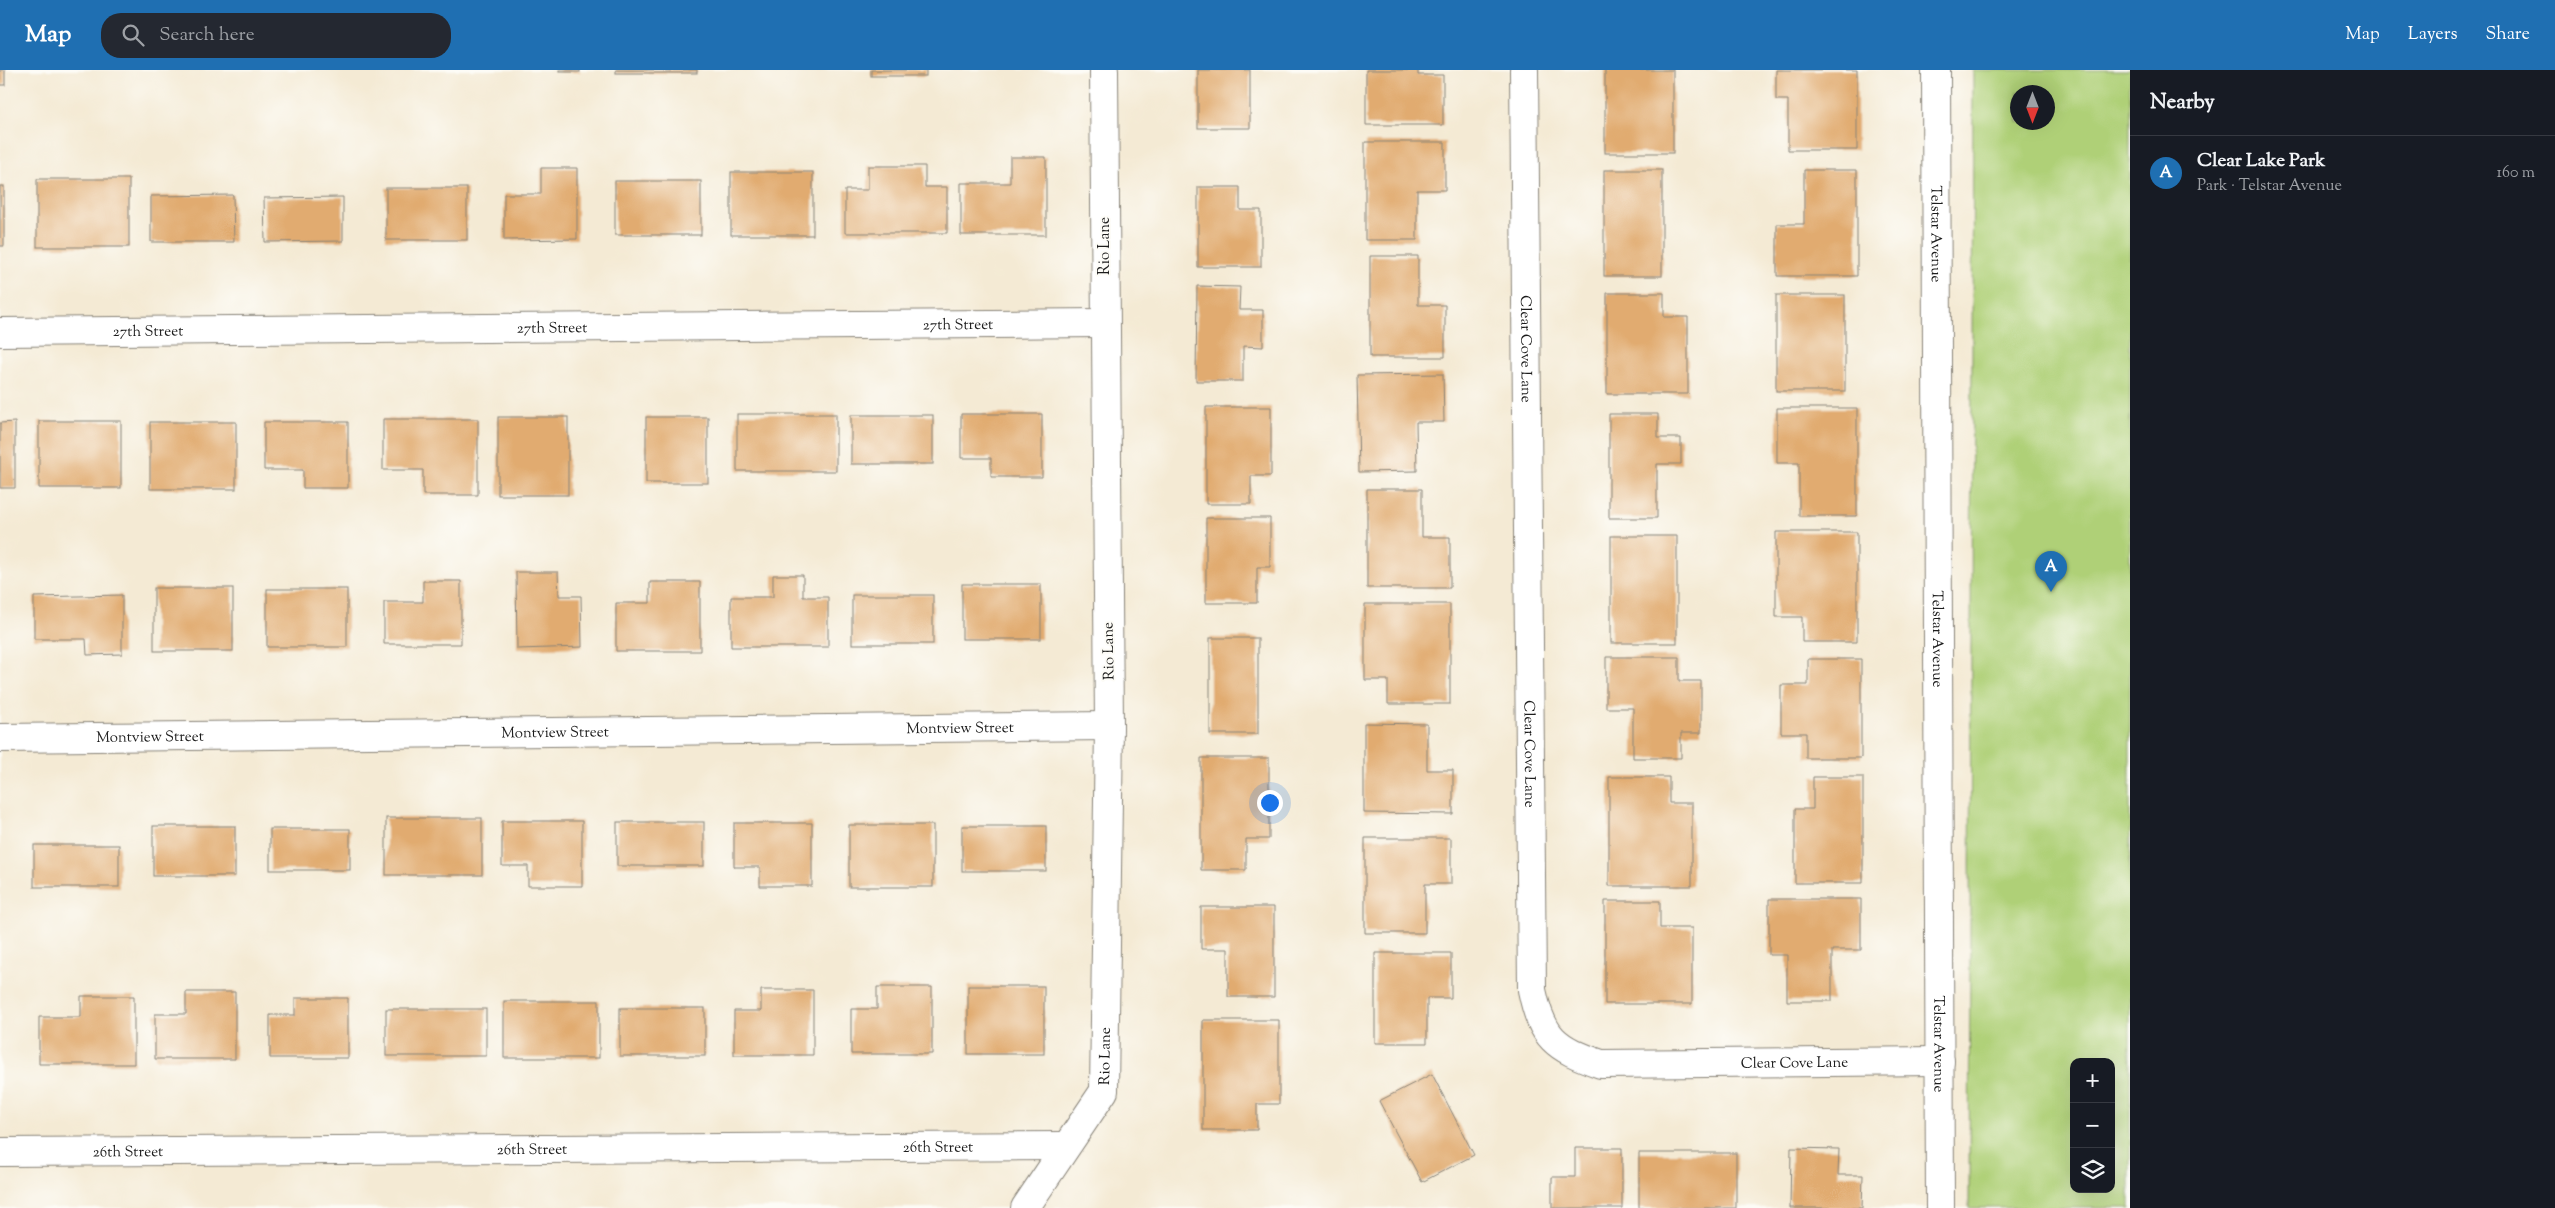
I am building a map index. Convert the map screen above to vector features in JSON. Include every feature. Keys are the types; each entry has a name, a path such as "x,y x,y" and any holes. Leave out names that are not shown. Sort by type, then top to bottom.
{"street":[{"name":"Rio Lane","path":"1025,1208 1104,1091 1109,726 1104,323 1104,70"},
{"name":"Clear Cove Lane","path":"1524,70 1532,990 1537,1016 1552,1040 1573,1054 1601,1064 1940,1062"},
{"name":"Telstar Avenue","path":"1936,70 1940,1208"},
{"name":"27th Street","path":"0,332 1104,323"},
{"name":"Montview Street","path":"0,738 1109,726"},
{"name":"26th Street","path":"0,1152 1066,1146"}],"green space":[{"path":"1973,70 2130,70 2130,1208 1969,1208"}],"building":[{"path":"0,70 5,70 5,85 0,85"},
{"path":"559,70 580,70 580,72 559,72"},
{"path":"616,70 697,70 697,73 616,73"},
{"path":"871,70 926,70 926,76 871,76"},
{"path":"1198,70 1250,70 1250,128 1198,128"},
{"path":"1366,70 1418,70 1418,75 1443,75 1443,125 1366,125"},
{"path":"1605,70 1673,70 1673,153 1605,153"},
{"path":"1776,70 1857,70 1857,150 1788,150 1788,100 1776,100"},
{"path":"1365,142 1445,142 1445,190 1417,190 1417,240 1365,240"},
{"path":"1010,157 1046,157 1046,235 961,235 961,183 1010,183"},
{"path":"868,166 925,166 925,187 947,187 947,233 845,233 845,190 868,190"},
{"path":"541,168 577,168 577,239 504,240 504,194 541,194"},
{"path":"1604,170 1662,170 1662,276 1604,276"},
{"path":"1804,170 1857,170 1857,276 1777,276 1777,224 1804,224"},
{"path":"731,172 813,172 813,235 731,235"},
{"path":"37,179 129,179 129,247 37,247"},
{"path":"615,181 701,181 701,235 615,235"},
{"path":"0,186 4,186 4,246 0,246"},
{"path":"1198,187 1240,187 1240,210 1261,210 1261,267 1198,267"},
{"path":"386,188 467,188 467,240 386,240"},
{"path":"233,195 234,242 151,242 151,196"},
{"path":"343,197 343,241 265,242 264,198"},
{"path":"1370,256 1418,256 1418,305 1445,305 1445,357 1370,357"},
{"path":"1197,286 1240,287 1239,310 1263,310 1263,347 1243,346 1243,381 1196,381"},
{"path":"1607,293 1664,293 1664,317 1688,317 1688,394 1607,394"},
{"path":"1776,295 1845,295 1845,391 1776,391"},
{"path":"1443,374 1444,422 1416,422 1417,471 1359,472 1357,375"},
{"path":"1206,407 1271,407 1271,476 1251,476 1251,504 1206,504"},
{"path":"1777,408 1857,408 1857,516 1799,516 1799,463 1777,463"},
{"path":"737,414 836,414 836,471 737,471"},
{"path":"961,414 1042,414 1042,477 991,477 991,458 961,458"},
{"path":"1609,414 1658,414 1658,438 1681,438 1681,464 1657,464 1657,518 1609,518"},
{"path":"851,415 933,415 933,464 851,464"},
{"path":"498,417 568,417 568,495 498,495"},
{"path":"646,417 708,417 708,483 646,483"},
{"path":"383,419 478,419 478,495 423,495 423,470 383,470"},
{"path":"39,421 121,421 121,488 39,488"},
{"path":"15,422 15,488 0,488 0,423"},
{"path":"150,422 236,422 236,489 150,489"},
{"path":"264,422 348,422 348,488 303,488 303,470 264,470"},
{"path":"1367,489 1422,489 1422,537 1450,537 1450,588 1367,588"},
{"path":"1206,518 1270,518 1270,567 1257,567 1257,603 1206,603"},
{"path":"1776,532 1857,532 1857,642 1802,642 1802,617 1776,617"},
{"path":"1611,536 1677,536 1677,643 1611,643"},
{"path":"516,572 558,572 559,596 581,596 582,647 517,649"},
{"path":"773,575 803,575 803,597 828,597 828,647 731,647 731,597 773,597"},
{"path":"423,581 461,581 461,644 384,644 384,602 423,602"},
{"path":"650,582 700,582 700,651 616,651 616,603 650,603"},
{"path":"962,584 1041,584 1041,639 962,639"},
{"path":"154,588 233,588 233,651 154,651"},
{"path":"267,589 347,589 347,647 267,647"},
{"path":"122,595 122,654 87,655 86,639 34,639 34,597"},
{"path":"852,595 933,595 933,644 852,644"},
{"path":"1365,604 1450,604 1450,704 1388,704 1388,680 1365,680"},
{"path":"1210,638 1258,638 1258,734 1210,734"},
{"path":"1606,657 1679,657 1679,681 1701,681 1701,733 1681,733 1681,758 1633,758 1633,708 1606,708"},
{"path":"1808,659 1861,659 1861,758 1806,758 1806,733 1781,733 1781,685 1808,685"},
{"path":"1364,723 1427,724 1427,770 1453,770 1453,814 1364,813"},
{"path":"1201,758 1269,758 1269,839 1246,839 1246,870 1201,870"},
{"path":"1609,777 1669,777 1669,803 1692,803 1692,886 1609,886"},
{"path":"1813,777 1863,777 1863,883 1795,883 1795,809 1813,809"},
{"path":"386,818 482,818 482,875 386,875"},
{"path":"502,821 582,821 582,886 528,886 528,866 502,866"},
{"path":"617,822 704,822 704,866 617,866"},
{"path":"734,823 812,823 812,886 760,886 760,867 734,867"},
{"path":"849,825 933,825 933,887 849,887"},
{"path":"153,826 235,826 235,876 153,876"},
{"path":"962,826 1046,826 1046,871 962,871"},
{"path":"270,829 350,829 350,870 270,870"},
{"path":"1365,838 1451,838 1451,884 1425,884 1425,933 1365,933"},
{"path":"34,845 119,845 119,887 34,887"},
{"path":"1769,899 1861,899 1861,950 1832,950 1832,1001 1787,1001 1787,955 1769,955"},
{"path":"1605,901 1660,901 1660,928 1692,928 1692,1004 1605,1004"},
{"path":"1201,907 1274,907 1274,997 1228,997 1228,949 1201,949"},
{"path":"1375,953 1451,953 1451,998 1427,998 1427,1043 1375,1043"},
{"path":"968,986 1044,986 1044,1054 968,1054"},
{"path":"877,987 932,987 932,1054 851,1054 851,1009 877,1009"},
{"path":"761,990 813,990 813,1055 734,1055 734,1011 761,1011"},
{"path":"186,992 235,992 235,1059 155,1059 155,1014 186,1014"},
{"path":"81,996 134,996 134,1064 39,1064 39,1017 81,1017"},
{"path":"295,998 348,998 348,1058 270,1058 270,1015 295,1015"},
{"path":"504,1001 599,1001 599,1058 504,1058"},
{"path":"620,1008 705,1008 705,1056 620,1056"},
{"path":"386,1009 486,1009 486,1056 386,1056"},
{"path":"1203,1020 1279,1020 1279,1104 1257,1104 1257,1130 1203,1130"},
{"path":"1432,1074 1474,1155 1422,1182 1379,1101"},
{"path":"1575,1148 1622,1148 1622,1208 1552,1208 1552,1177 1575,1177"},
{"path":"1791,1148 1839,1149 1838,1175 1863,1175 1862,1208 1790,1208"},
{"path":"1639,1153 1736,1153 1736,1208 1639,1208"}],"place":[{"name":"Clear Lake Park","path":"2051,592"}]}
